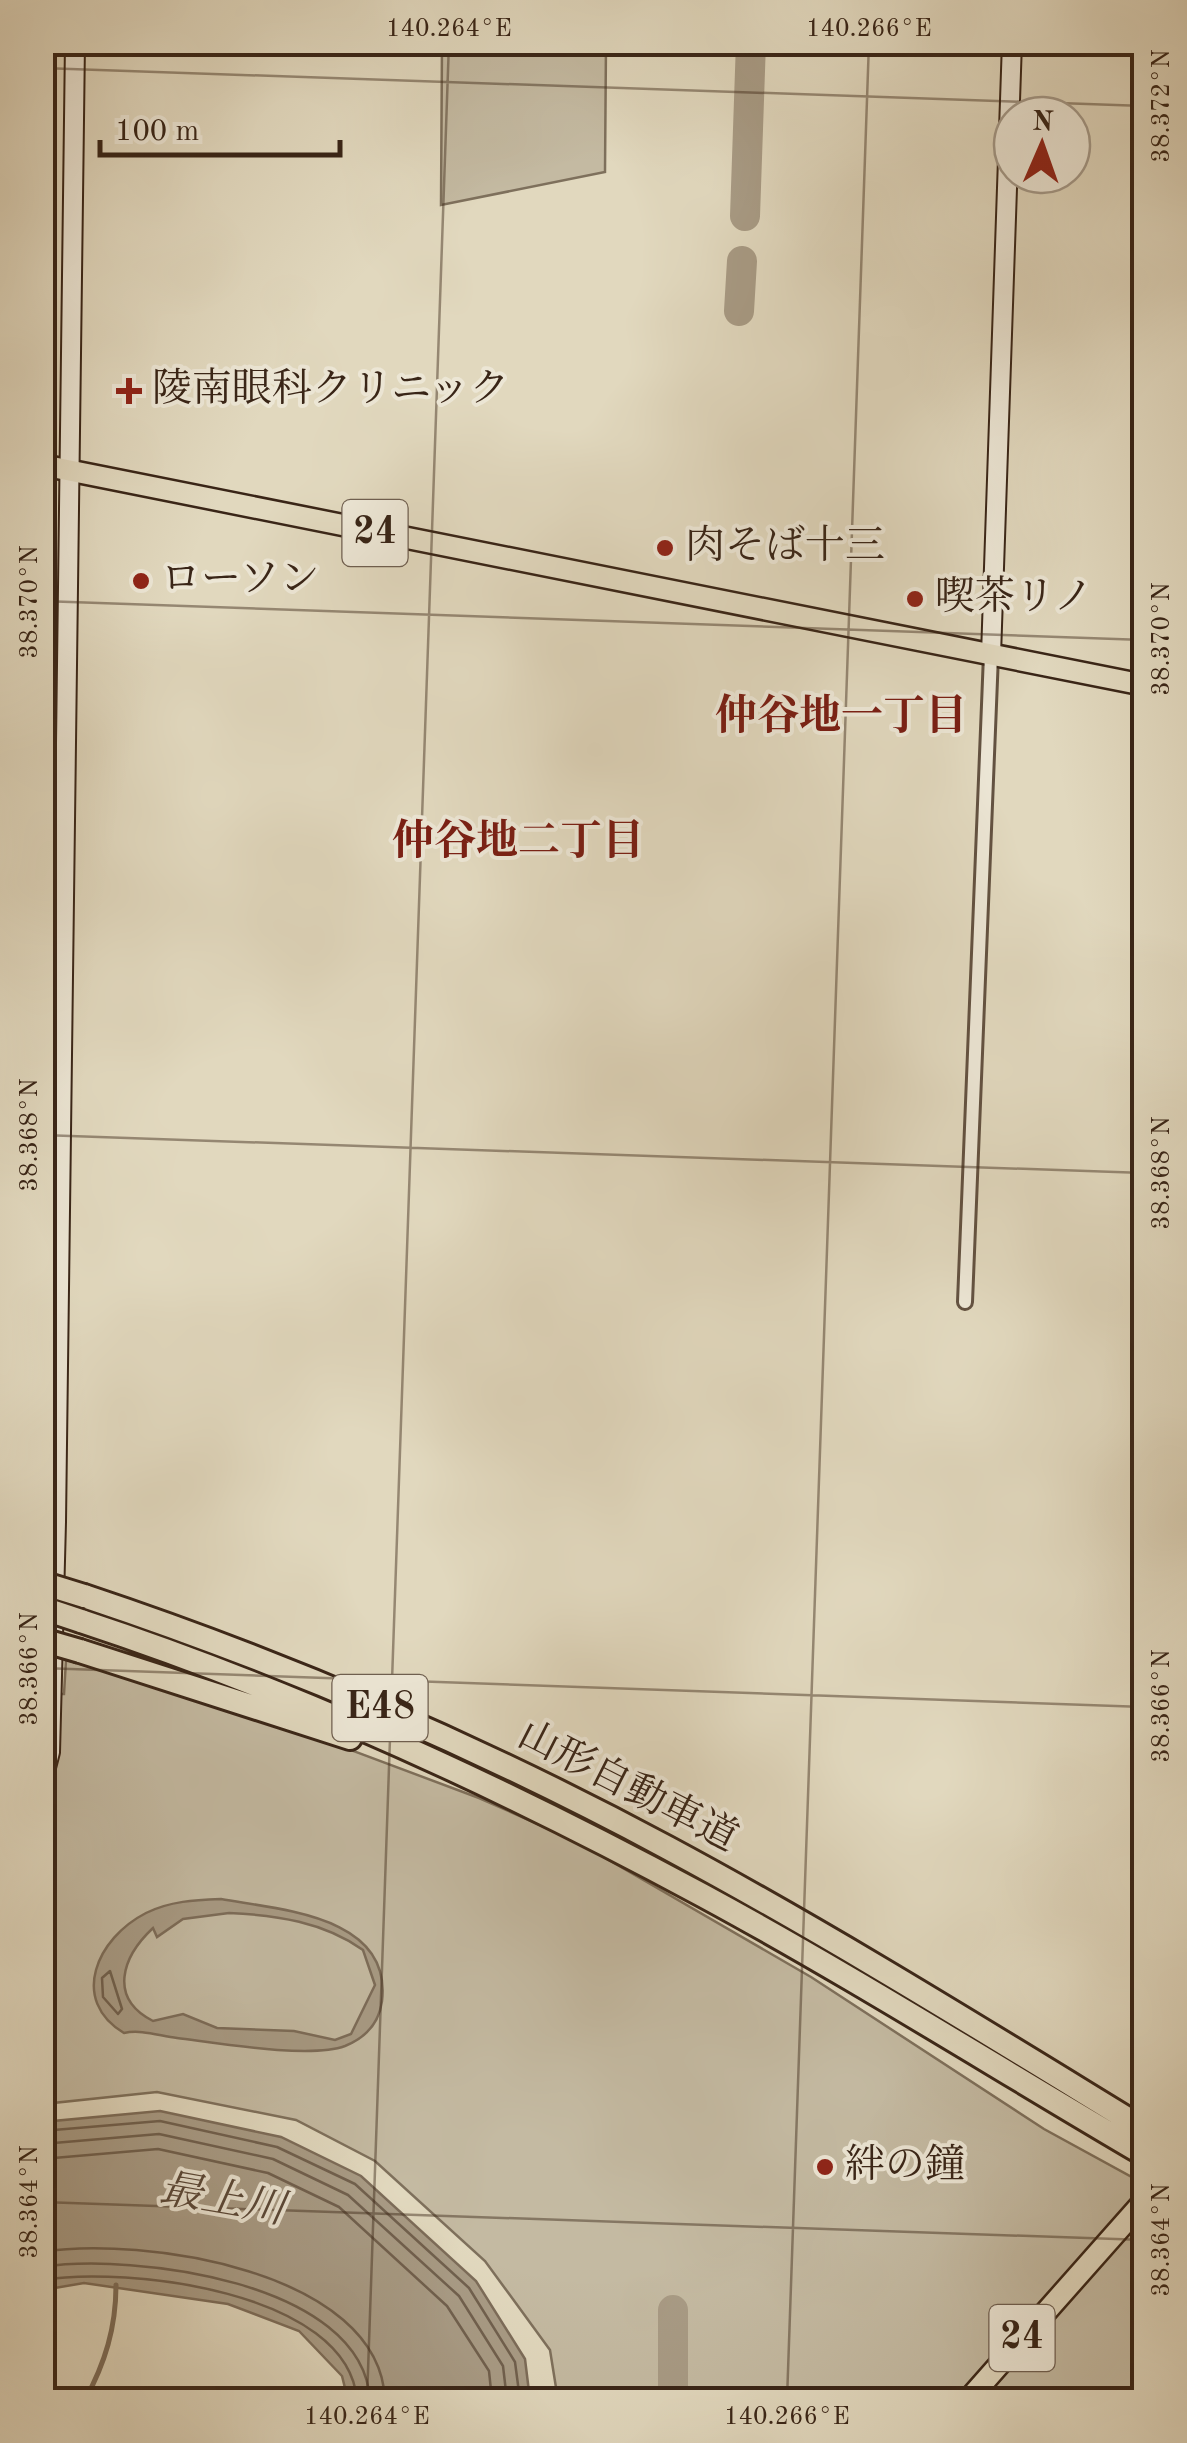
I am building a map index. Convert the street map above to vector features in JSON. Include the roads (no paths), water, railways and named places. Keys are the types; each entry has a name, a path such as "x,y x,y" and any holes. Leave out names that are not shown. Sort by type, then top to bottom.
{"highway":[{"name":"山形自動車道","path":"42,1582 182,1630 419,1725 665,1846 1144,2128"},
{"name":"山形自動車道","path":"42,1608 308,1704 509,1794 703,1896 1144,2154"},
{"path":"42,1640 302,1720 509,1794"}],"main road":[{"name":"24","path":"42,465 1144,685"},
{"name":"24","path":"968,2400 1144,2201"}],"street":[{"path":"42,1783 50,1752 56,1522 75,42"},
{"path":"965,1302 1012,42"}],"water":[{"path":"221,1899 301,1914 352,1934 370,1951 380,1973 382,2001 370,2029 345,2046 310,2051 124,2033 107,2019 97,2004 94,1987 96,1970 114,1938 155,1909","holes":["229,1913 282,1918 316,1927 363,1950 375,1985 351,2034 335,2040 294,2031 217,2028 183,2014 153,2021 139,2012 130,2001 124,1977 142,1939 153,1928 157,1937 183,1919"]},
{"name":"最上川","path":"160,2111 281,2137 361,2176 476,2281 525,2359 530,2400 348,2400 342,2376 299,2331 228,2304 84,2283 43,2290 43,2122"}],"waterway":[{"path":"745,216 751,42"},
{"path":"739,311 742,261"},
{"path":"85,2400 108,2345 116,2285"},
{"path":"673,2310 673,2400"}],"place":[{"name":"陵南眼科クリニック","path":"129,391"},
{"name":"肉そば十三","path":"665,548"},
{"name":"ローソン","path":"141,581"},
{"name":"喫茶リノ","path":"915,599"},
{"name":"絆の鐘","path":"825,2167"}],"district":[{"name":"仲谷地一丁目","path":"841,718"},
{"name":"仲谷地二丁目","path":"518,843"}]}
